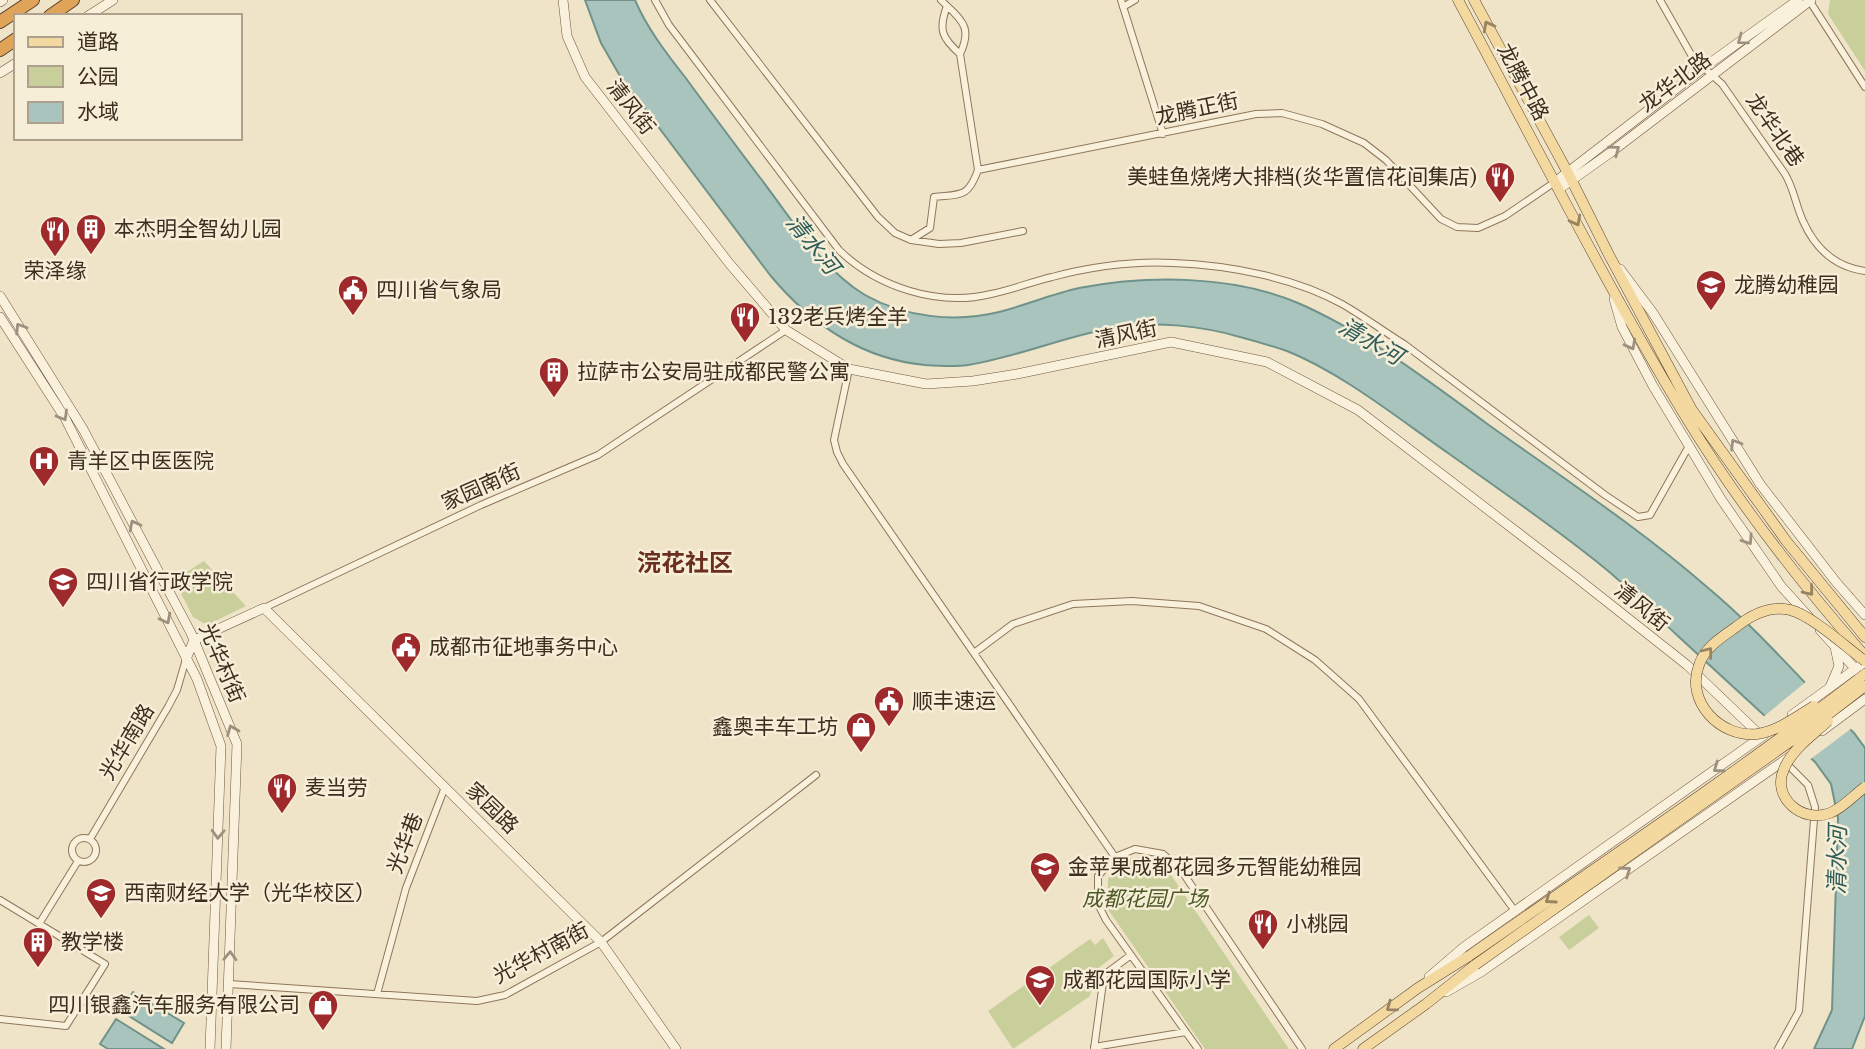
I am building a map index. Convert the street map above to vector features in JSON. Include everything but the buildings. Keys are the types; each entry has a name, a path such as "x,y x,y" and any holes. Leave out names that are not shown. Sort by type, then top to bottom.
{"highway":[{"path":"0,22 33,0"},
{"path":"53,14 74,0"}],"main road":[{"path":"91,14 113,0"},
{"name":"清风街","path":"563,0 567,37 585,77 729,263 786,330 849,369 926,384 973,381 1171,342 1266,362 1358,410 1686,665 1762,736"},
{"name":"龙腾中路","path":"1458,0 1596,259 1688,413"},
{"name":"龙腾中路","path":"1474,0 1570,176 1688,413"},
{"name":"龙华北路","path":"1557,185 1703,68 1798,0"},
{"name":"龙华北路","path":"1570,176 1610,153 1810,0"},
{"path":"1609,255 1653,313 1760,484 1836,582 1863,611"},
{"path":"1596,259 1617,304 1622,327 1721,499 1782,586 1862,674"},
{"name":"光华村街","path":"0,296 83,429 194,640 237,744 226,1049"},
{"name":"光华村街","path":"0,317 65,418 197,679 221,746 210,1049"},
{"path":"1688,413 1787,542 1865,637"},
{"path":"1688,413 1741,500 1865,660"},
{"name":"家园南街","path":"194,640 264,608"},
{"name":"家园路","path":"264,608 601,942 676,1049"},
{"path":"1861,690 1775,729 1755,734 1733,732 1711,718 1698,697 1697,673 1703,657 1714,643 1754,615 1776,609 1797,612 1865,660"},
{"path":"186,659 194,640"},
{"path":"1828,690 1839,666 1835,646"},
{"path":"1426,1004 1481,972 1784,761 1854,707 1861,690 1865,660"},
{"path":"1418,988 1464,947 1773,728 1828,690 1862,674"},
{"path":"1861,690 1793,754 1783,770 1781,782 1786,800 1801,813 1819,816 1831,813 1865,787"},
{"path":"1334,1049 1818,710 1861,690"},
{"path":"1363,1049 1475,965 1861,690"},
{"path":"1854,707 1865,708"}],"street":[{"path":"655,0 669,25 839,250 863,270 891,285 919,293 966,298 989,295 1053,276 1126,264 1172,262 1263,275 1341,303 1394,337 1567,468 1638,516 1650,515 1689,446"},
{"path":"710,0 878,217 895,233 911,240 939,244 961,243 1023,231"},
{"path":"939,244 931,236 930,228 934,197 964,192 971,188 978,170 960,54 966,41 965,27 941,0"},
{"path":"1135,0 1122,3 1163,134"},
{"name":"龙华北巷","path":"1660,0 1693,58 1722,84 1785,174 1812,239 1831,259 1847,267 1865,271"},
{"path":"1810,0 1865,87"},
{"path":"947,6 942,18 942,34 960,54"},
{"name":"龙腾正街","path":"978,170 1256,114 1282,113 1322,124 1364,143 1386,160 1441,219 1457,227 1478,228 1505,216 1557,185"},
{"path":"911,240 930,228"},
{"name":"家园南街","path":"264,608 481,505 598,455 786,330"},
{"path":"849,369 834,440 843,464 1115,857"},
{"path":"974,653 1013,624 1073,604 1132,601 1199,606 1266,629 1315,660 1359,699 1515,911"},
{"name":"光华南路","path":"90,839 168,707 177,690 186,659"},
{"path":"1778,1049 1798,1011 1815,807 1808,785 1784,761"},
{"name":"光华村南街","path":"229,985 477,1001 505,995 601,942 816,775"},
{"name":"光华巷","path":"377,994 406,888 445,787"},
{"path":"78,839 90,839 96,850 93,858 86,862 78,861 72,855 73,844 78,839"},
{"path":"1198,1049 1103,916 1098,904 1098,876 1115,857 1135,849 1163,854 1181,870 1302,1049"},
{"path":"39,924 78,861"},
{"path":"0,900 105,964 66,1026 0,1018"},
{"path":"1131,955 1104,975 1094,1048 1186,1032"}],"green space":[{"path":"1830,0 1865,0 1865,71 1828,14"},
{"path":"204,561 246,606 207,625 193,617 174,580"},
{"name":"成都花园广场","path":"1140,857 1167,869 1289,1049 1205,1049 1107,908 1108,879 1122,859"},
{"path":"1589,915 1599,928 1569,950 1559,937"},
{"path":"1103,938 1114,956 1096,970 1090,996 1013,1049 988,1011 1090,939 1095,945"}],"water":[{"name":"清水河","path":"585,0 635,0 664,49 807,240 834,271 865,295 913,313 965,317 1009,309 1079,288 1133,281 1190,280 1246,287 1273,294 1323,315 1395,358 1598,502 1681,565 1764,640 1854,733 1865,748 1865,1016 1852,1049 1814,1049 1832,1010 1838,818 1831,784 1815,762 1607,570 1370,398 1308,360 1269,345 1195,327 1133,325 1080,335 987,361 947,366 925,365 879,355 838,336 802,308 770,275 620,76 601,43"},
{"path":"133,992 184,1023 172,1043 121,1011"},
{"path":"116,1019 164,1049 108,1049 100,1044"}],"pier":[{"path":"1807,681 1852,728 1808,761 1762,718"}],"place":[{"name":"美蛙鱼烧烤大排档(炎华置信花间集店)","path":"1500,204"},
{"name":"本杰明全智幼儿园","path":"91,256"},
{"name":"荣泽缘","path":"55,258"},
{"name":"龙腾幼稚园","path":"1711,312"},
{"name":"四川省气象局","path":"353,317"},
{"name":"132老兵烤全羊","path":"745,344"},
{"name":"拉萨市公安局驻成都民警公寓","path":"554,399"},
{"name":"青羊区中医医院","path":"44,488"},
{"name":"四川省行政学院","path":"63,609"},
{"name":"成都市征地事务中心","path":"406,674"},
{"name":"顺丰速运","path":"889,728"},
{"name":"鑫奥丰车工坊","path":"861,754"},
{"name":"麦当劳","path":"282,815"},
{"name":"金苹果成都花园多元智能幼稚园","path":"1045,894"},
{"name":"西南财经大学（光华校区）","path":"101,920"},
{"name":"小桃园","path":"1263,951"},
{"name":"教学楼","path":"38,969"},
{"name":"成都花园国际小学","path":"1040,1007"},
{"name":"四川银鑫汽车服务有限公司","path":"323,1032"}],"district":[{"name":"浣花社区","path":"685,563"}]}
